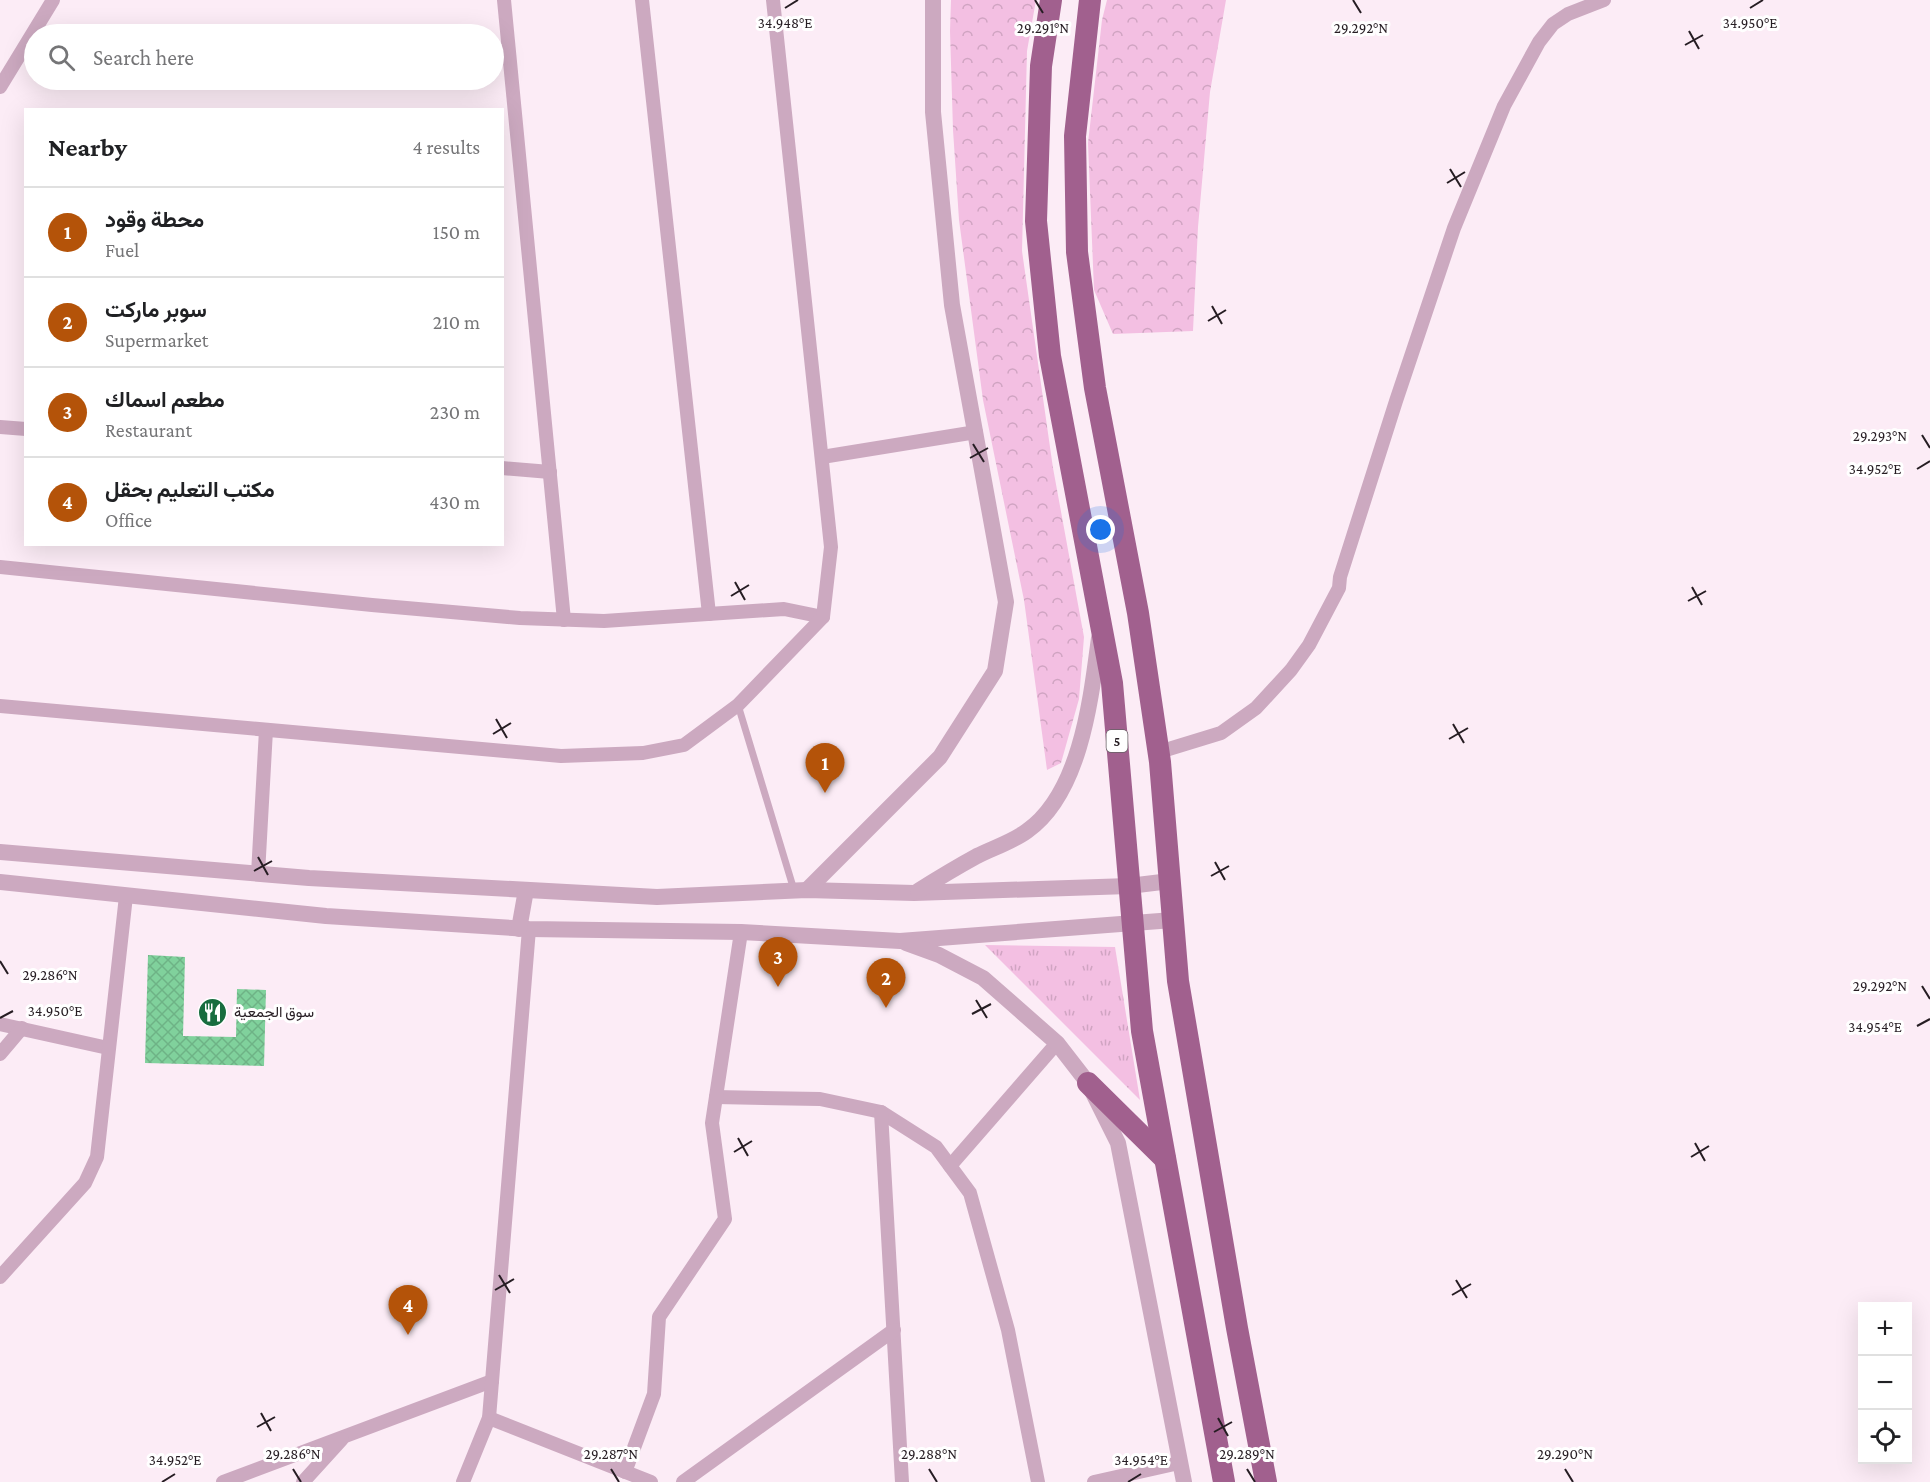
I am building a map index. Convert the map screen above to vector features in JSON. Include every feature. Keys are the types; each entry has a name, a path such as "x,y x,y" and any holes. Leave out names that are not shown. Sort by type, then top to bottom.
{"highway":[{"name":"5","path":"1052,0 1041,66 1036,221 1050,356 1113,683 1142,1031 1224,1482"},
{"path":"1090,0 1075,136 1077,252 1095,388 1138,613 1159,752 1178,981 1237,1328 1266,1482"},
{"path":"1088,1083 1165,1159"}],"street":[{"path":"38,24 53,0"},
{"path":"504,0 564,620"},
{"path":"642,0 709,614"},
{"path":"0,706 561,756 643,753 684,745 738,705 823,617 831,547 773,0"},
{"path":"801,890 940,757 995,671 1006,602 952,305 934,124 933,0"},
{"path":"1159,752 1221,733 1256,708 1291,670 1309,645 1339,588 1340,578 1396,401 1454,228 1504,106 1539,42 1553,24 1568,14 1604,0"},
{"path":"0,87 24,48"},
{"path":"0,427 24,429"},
{"path":"822,457 976,432"},
{"path":"504,468 550,472"},
{"path":"0,567 520,618 604,621 784,609 823,617"},
{"path":"914,893 976,857 1028,831 1053,805 1071,770 1088,718 1101,625"},
{"path":"258,874 266,730"},
{"path":"0,852 258,874 657,897 801,890 914,893 1130,886 1170,881"},
{"path":"0,882 326,916 524,929 741,932 900,941 1173,920"},
{"path":"464,1482 489,1418 526,890"},
{"path":"0,1277 85,1183 97,1157 126,896"},
{"path":"625,1472 654,1394 659,1317 725,1219 712,1123 741,932"},
{"path":"900,941 939,955 983,978 1057,1043 1088,1083 1118,1143 1184,1482"},
{"path":"0,1024 108,1048"},
{"path":"0,1054 22,1029"},
{"path":"950,1166 1057,1043"},
{"path":"716,1097 820,1099 881,1112 936,1147 970,1193 1008,1330 1038,1482"},
{"path":"881,1112 902,1482"},
{"path":"684,1482 894,1330"},
{"path":"223,1482 492,1381"},
{"path":"489,1418 651,1482"},
{"path":"303,1482 344,1436"},
{"path":"1094,1482 1179,1463"}],"lane":[{"path":"738,705 801,890"}],"green space":[{"path":"951,0 1036,0 1027,51 1022,251 1053,468 1084,637 1079,699 1061,763 1047,770 1024,600 983,400 959,220 953,130"},
{"path":"1107,0 1226,0 1210,92 1198,227 1193,331 1113,334 1094,290 1088,143 1102,20"},
{"path":"985,945 1115,947 1140,1100"}],"building":[{"path":"148,955 185,957 183,1036 236,1037 237,989 266,990 264,1066 145,1063"}],"place":[{"name":"محطة وقود","path":"825,793"},
{"name":"مطعم اسماك","path":"778,987"},
{"name":"سوبر ماركت","path":"886,1008"},
{"name":"سوق الجمعية","path":"213,1012"},
{"name":"مكتب التعليم بحقل","path":"408,1335"}]}
